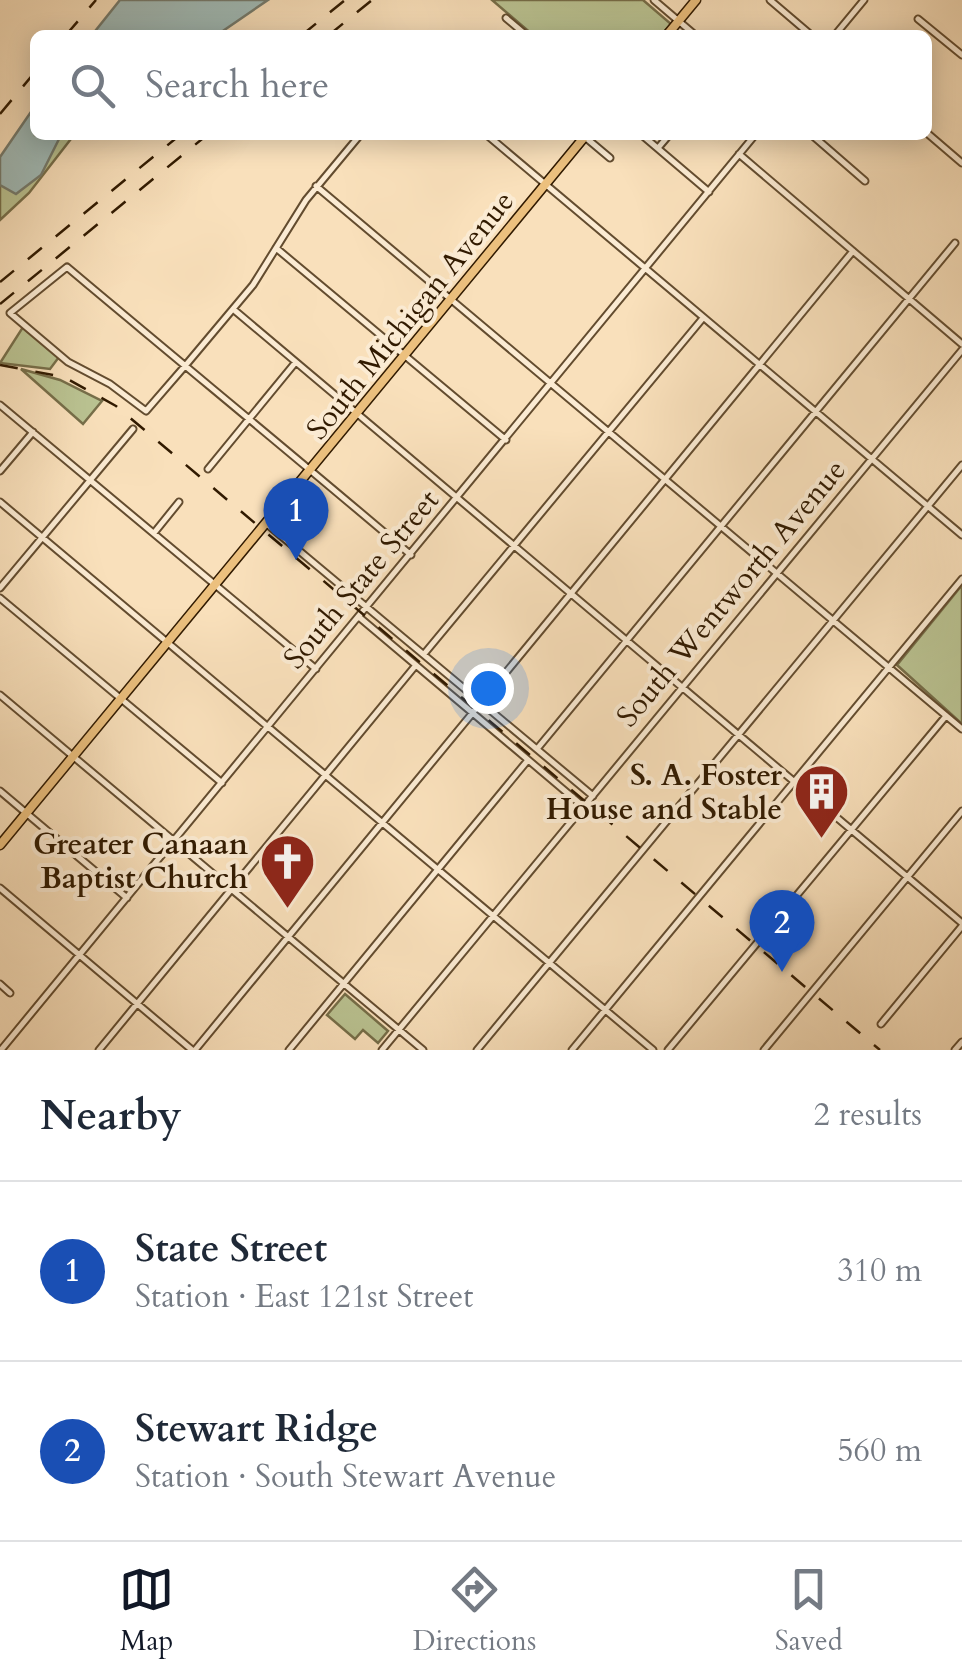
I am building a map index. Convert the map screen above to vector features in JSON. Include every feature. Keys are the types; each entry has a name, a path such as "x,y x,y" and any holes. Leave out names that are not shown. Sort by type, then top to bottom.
{"main road":[{"path":"672,30 696,0"},
{"name":"South Michigan Avenue","path":"0,845 583,140"}],"street":[{"path":"654,0 689,30"},
{"path":"770,0 806,30"},
{"path":"840,30 864,0"},
{"path":"506,18 520,30"},
{"path":"918,19 931,30"},
{"path":"932,30 962,55"},
{"path":"932,137 962,163"},
{"path":"356,140 316,186 232,309 185,366 146,411 110,384 68,362 10,313 67,267 185,366 248,420 410,555"},
{"path":"493,140 962,535"},
{"name":"South Michigan Avenue","path":"590,140 610,158"},
{"path":"648,140 708,192"},
{"path":"658,148 665,140"},
{"name":"South State Street","path":"1,1050 751,140"},
{"path":"818,140 865,180"},
{"path":"739,154 962,347"},
{"path":"316,186 962,729"},
{"path":"537,749 955,243"},
{"path":"276,248 506,440"},
{"path":"0,888 194,1050 853,251"},
{"path":"232,309 962,925 882,1024"},
{"path":"424,654 704,317"},
{"name":"South Wentworth Avenue","path":"382,1050 962,347"},
{"path":"208,469 296,362"},
{"path":"0,405 316,669"},
{"path":"0,588 133,429"},
{"path":"0,471 32,432"},
{"path":"477,1050 962,465"},
{"path":"0,502 653,1050"},
{"path":"154,533 179,502"},
{"path":"267,524 593,796"},
{"path":"572,1050 962,580"},
{"path":"0,598 222,782"},
{"path":"359,617 584,807"},
{"path":"98,1050 416,665"},
{"path":"0,695 423,1050"},
{"path":"668,1050 946,716"},
{"path":"288,1050 528,760"},
{"path":"0,791 127,898"},
{"path":"764,1050 962,811"},
{"path":"0,984 10,992"},
{"path":"955,1050 962,1042"}],"green space":[{"path":"492,0 643,0 671,24 666,30 527,30"},
{"path":"30,138 70,140 29,193 0,220 0,157"},
{"path":"23,327 59,357 50,369 0,363"},
{"path":"21,369 60,380 102,401 83,424"},
{"path":"962,585 962,724 897,665"},
{"path":"345,994 388,1031 378,1043 363,1030 355,1039 327,1015"}],"water":[{"path":"120,0 268,0 224,30 96,30"},
{"path":"30,113 30,140 58,140 41,175 16,194 0,185 0,157"}],"railway":[{"path":"70,30 96,0"},
{"path":"308,30 345,0"},
{"path":"335,30 372,0"},
{"path":"0,114 30,78"},
{"path":"0,282 174,140"},
{"path":"0,304 201,140"},
{"path":"0,365 64,377 116,406 880,1050"}],"place":[{"name":"State Street","path":"296,560"},
{"name":"S. A. Foster House and Stable","path":"821,841"},
{"name":"Greater Canaan Baptist Church","path":"287,910"},
{"name":"Stewart Ridge","path":"782,972"}]}
